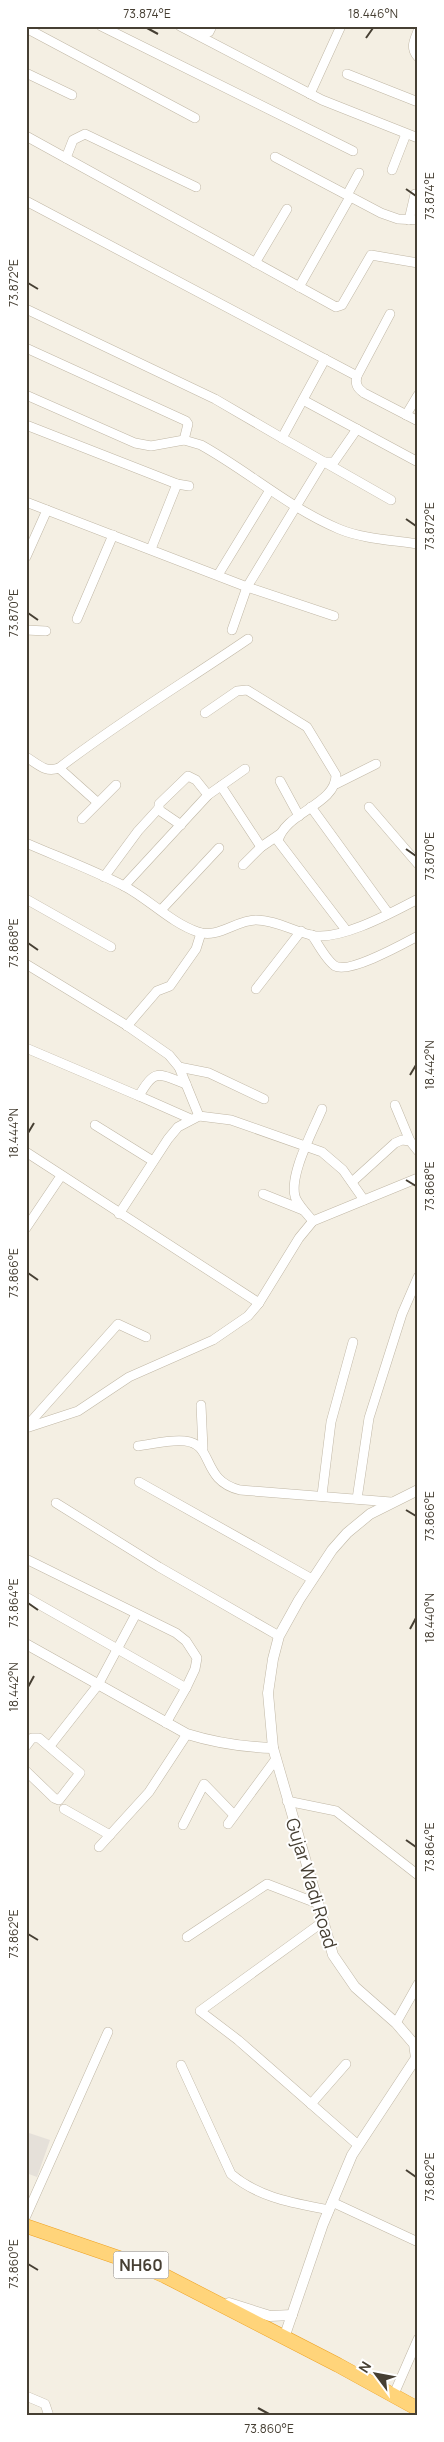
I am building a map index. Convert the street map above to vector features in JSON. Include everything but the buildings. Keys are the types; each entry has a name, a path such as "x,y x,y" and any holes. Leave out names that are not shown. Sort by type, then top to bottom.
{"highway":[{"name":"NH60","path":"26,2226 140,2265 200,2293 394,2394 418,2409"}],"street":[{"path":"101,26 352,151"},
{"path":"198,26 209,32 212,26"},
{"path":"310,94 341,26"},
{"path":"26,28 195,118"},
{"path":"186,28 310,94 350,113 406,134 417,136"},
{"path":"418,31 412,44 414,52 418,56"},
{"path":"26,73 72,95"},
{"path":"347,74 418,102"},
{"path":"66,158 74,140 85,134 196,188"},
{"path":"392,170 406,134"},
{"path":"26,136 331,306 339,307 371,255 418,263"},
{"path":"275,157 380,213 413,220 415,194"},
{"path":"298,288 359,173"},
{"path":"26,201 357,376"},
{"path":"255,263 287,209"},
{"path":"26,309 208,395 391,500"},
{"path":"390,314 357,376 356,382 359,390 418,421"},
{"path":"26,348 186,421 188,424 184,440"},
{"path":"282,438 325,359"},
{"path":"26,395 134,443 150,446 184,440 201,445 225,458 270,490 339,529 371,538 416,542"},
{"path":"406,415 418,396"},
{"path":"303,400 418,462"},
{"path":"26,425 177,484 189,486"},
{"path":"323,462 334,462 357,429"},
{"path":"232,630 247,587 295,505 323,462"},
{"path":"151,549 177,484"},
{"path":"218,575 270,490"},
{"path":"26,502 247,587 334,616"},
{"path":"26,558 47,510"},
{"path":"77,619 113,535"},
{"path":"26,630 46,631"},
{"path":"26,757 44,770 51,771 59,768 143,707 169,693 248,638"},
{"path":"205,713 237,691 247,690 255,694 307,727 336,776 336,784"},
{"path":"346,930 278,841 284,826 311,807 336,784 376,764"},
{"path":"59,768 97,802"},
{"path":"124,886 208,795 245,769"},
{"path":"181,825 163,813 159,804 188,776 196,780 208,795"},
{"path":"280,781 298,816"},
{"path":"82,819 116,785"},
{"path":"221,786 261,847"},
{"path":"311,807 388,914"},
{"path":"369,807 418,864"},
{"path":"104,877 138,831 160,808"},
{"path":"243,865 261,847 280,834"},
{"path":"26,843 124,886 201,933 210,935 242,922 257,920 326,937 388,914 418,899"},
{"path":"161,910 219,848"},
{"path":"26,899 110,947"},
{"path":"256,989 301,931"},
{"path":"127,1026 157,991 170,986 196,949 201,933"},
{"path":"312,935 334,965 342,968 354,966 418,936"},
{"path":"26,964 158,1046 179,1067 195,1117"},
{"path":"26,1048 85,1075 195,1117 231,1120 308,1145 334,1161 364,1200"},
{"path":"179,1067 209,1073 264,1099"},
{"path":"139,1096 150,1077 156,1075 186,1084"},
{"path":"395,1105 410,1141 418,1151"},
{"path":"313,1221 296,1199 293,1187 295,1171 308,1145 322,1109"},
{"path":"119,1214 153,1161 178,1127 195,1117"},
{"path":"95,1125 153,1161"},
{"path":"352,1182 395,1143 402,1140 410,1141"},
{"path":"26,1152 258,1303"},
{"path":"26,1228 61,1176"},
{"path":"26,1427 78,1411 129,1377 213,1340 248,1316 299,1238 313,1221 418,1178"},
{"path":"263,1194 304,1210"},
{"path":"356,1499 369,1418 402,1314 418,1277"},
{"path":"26,1427 118,1324 146,1337"},
{"path":"322,1495 331,1422 353,1342"},
{"path":"201,1405 203,1449 212,1473 229,1487 265,1492 322,1495 391,1502"},
{"path":"138,1446 184,1440 203,1449"},
{"path":"139,1482 312,1579"},
{"name":"Gujar Wadi Road","path":"284,2338 330,2206 358,2145 416,2058 416,2045 396,2023 355,1987 333,1955 273,1748 268,1693 273,1659 279,1636 312,1579 332,1550 347,1533 370,1514 418,1490"},
{"path":"56,1503 159,1567 279,1636"},
{"path":"26,1559 176,1634 193,1650 197,1658 195,1669 166,1723"},
{"path":"26,1597 186,1688"},
{"path":"50,1746 98,1685 136,1614"},
{"path":"26,1644 187,1734 216,1743 240,1747 273,1748"},
{"path":"99,1848 149,1792 187,1734"},
{"path":"26,1746 32,1738 37,1737 80,1773 62,1798 54,1798 26,1771"},
{"path":"228,1824 276,1759"},
{"path":"182,1825 204,1784 234,1815"},
{"path":"287,1801 336,1811 418,1875"},
{"path":"64,1809 110,1835"},
{"path":"187,1937 267,1884 319,1904"},
{"path":"324,1921 200,2011 238,2040 358,2145"},
{"path":"396,2023 418,1984"},
{"path":"26,2216 108,2032"},
{"path":"311,2104 346,2064"},
{"path":"181,2065 231,2174 245,2186 262,2194 330,2206 418,2242"},
{"path":"200,2293 270,2316 292,2315"},
{"path":"394,2394 418,2338"},
{"path":"26,2396 45,2404 49,2416"}],"shaded area":[{"path":"26,2132 50,2140 37,2177 26,2173"}]}
